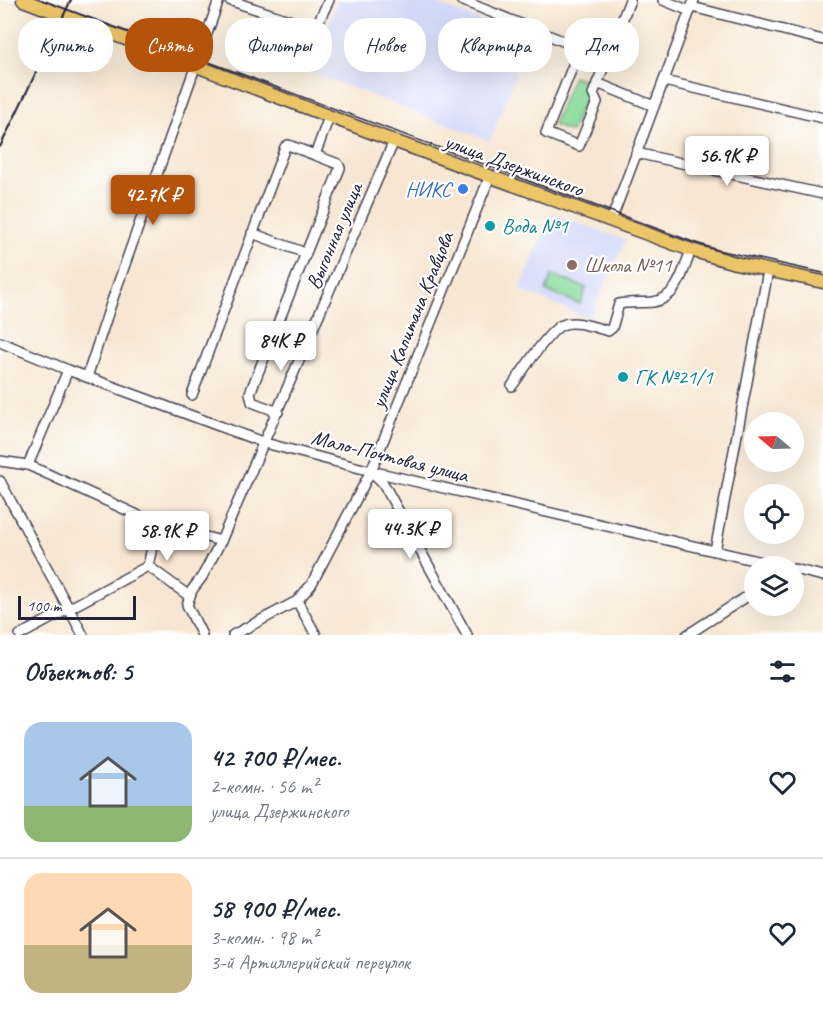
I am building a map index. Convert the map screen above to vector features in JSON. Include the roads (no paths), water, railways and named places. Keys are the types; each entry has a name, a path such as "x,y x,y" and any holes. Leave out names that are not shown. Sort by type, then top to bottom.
{"main road":[{"name":"улица Дзержинского","path":"23,0 125,40"},
{"name":"улица Дзержинского","path":"209,72 714,258 823,282"}],"street":[{"path":"213,18 219,0"},
{"path":"229,0 315,29 329,0"},
{"path":"466,1 580,48 546,133 579,146 597,102 593,94 630,0"},
{"path":"663,0 823,40"},
{"path":"611,221 692,6"},
{"path":"87,377 194,72"},
{"path":"664,81 823,118"},
{"path":"597,83 654,106"},
{"path":"315,155 329,117"},
{"name":"Выгонная улица","path":"188,601 221,541 265,443 394,141"},
{"path":"192,395 286,145 338,164 340,168 250,393 252,402 278,412"},
{"path":"636,153 823,194"},
{"name":"улица Капитана Кравцова","path":"233,635 297,601 312,585 371,471 490,177"},
{"path":"252,233 300,251"},
{"path":"512,386 553,331 563,324 592,326 608,331 612,328 619,304 654,302 668,297 675,290 691,250"},
{"path":"715,551 768,271"},
{"name":"Мало-Почтовая улица","path":"0,342 68,370 265,443 371,471 744,558"},
{"path":"28,465 68,370"},
{"path":"83,635 0,480 3,461 28,465 157,524 221,541"},
{"path":"371,471 383,483 467,635"},
{"path":"20,635 148,566 157,524"},
{"path":"148,566 188,601 202,635"},
{"path":"804,571 823,576"},
{"path":"687,635 744,598"},
{"path":"297,601 316,635"}],"tram line":[{"path":"42,0 693,242 718,250 823,273"}],"railway":[{"path":"0,147 71,0"}],"place":[{"name":"НИКС","path":"463,189"},
{"name":"Вода №1","path":"490,226"},
{"name":"Школа №11","path":"572,265"},
{"name":"ГК №21/1","path":"623,377"}]}
